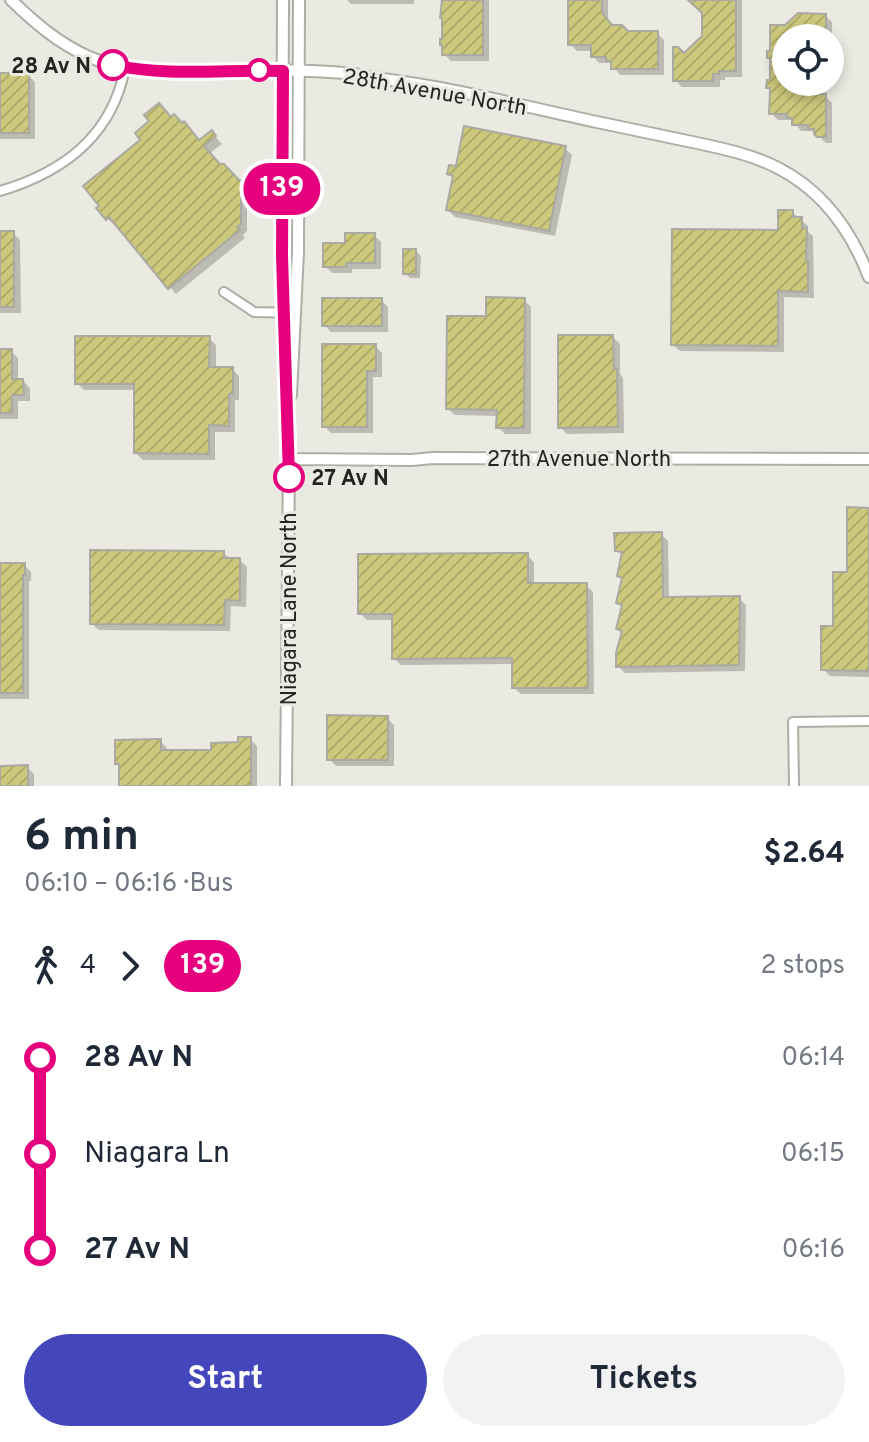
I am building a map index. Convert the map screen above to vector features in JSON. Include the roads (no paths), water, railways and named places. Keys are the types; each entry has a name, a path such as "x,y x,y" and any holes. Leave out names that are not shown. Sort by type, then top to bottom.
{"street":[{"name":"28th Avenue North","path":"11,0 52,36 71,48 91,58 125,68 355,74 676,138 757,158 800,181 836,215 851,235 869,277"},
{"name":"Niagara Lane North","path":"283,0 283,313 289,433 286,786"},
{"name":"Niagara Lane North","path":"289,433 296,313 299,0"},
{"path":"0,191 58,166 93,138 115,103 125,68"},
{"path":"224,292 254,312 296,313"},
{"name":"27th Avenue North","path":"289,459 869,459"},
{"path":"794,786 793,722 869,721"}],"place":[{"name":"28 Av N","path":"113,65"},
{"name":"27 Av N","path":"289,477"}]}
